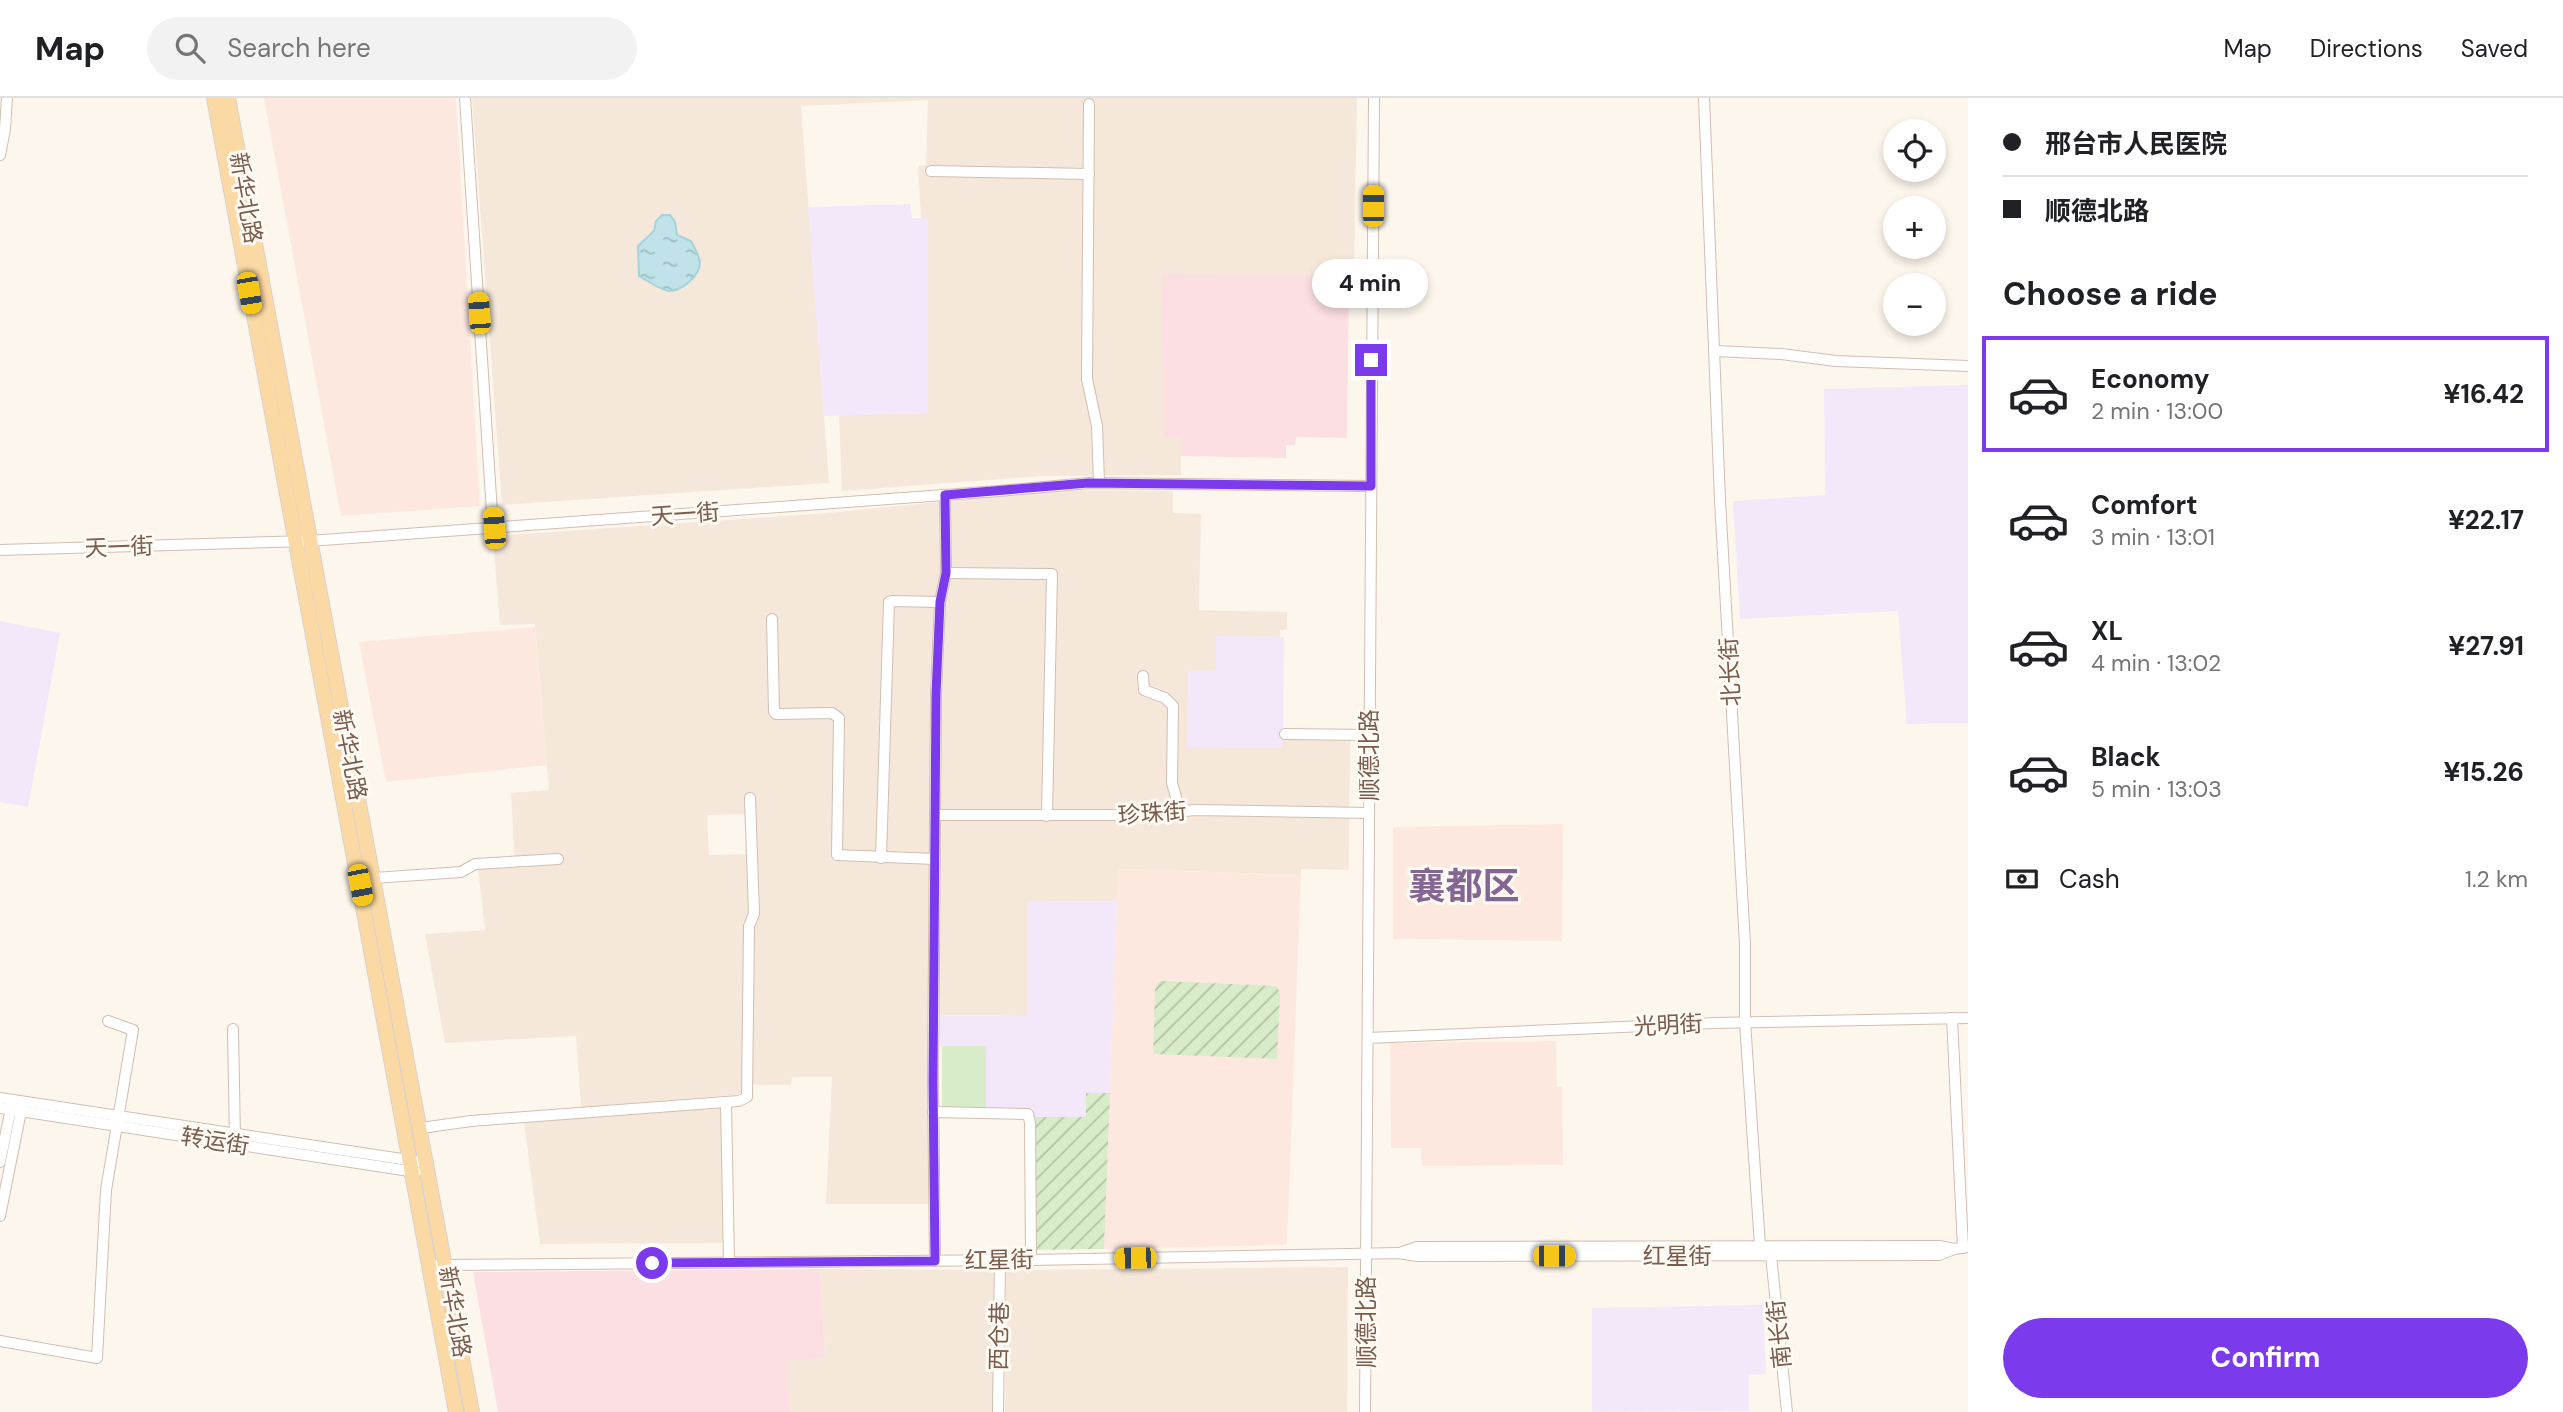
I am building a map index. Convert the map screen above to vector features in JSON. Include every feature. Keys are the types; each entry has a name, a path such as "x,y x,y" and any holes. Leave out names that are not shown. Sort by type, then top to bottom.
{"main road":[{"name":"新华北路","path":"214,98 302,541 374,878 472,1412"},
{"name":"新华北路","path":"228,98 302,541 456,1412"}],"street":[{"path":"0,155 8,98"},
{"path":"465,98 494,528"},
{"name":"顺德北路","path":"1365,1412 1374,98"},
{"name":"北长街","path":"1704,98 1720,500 1745,944 1745,1022 1760,1246"},
{"path":"1089,104 1087,379 1097,426 1099,483"},
{"path":"931,171 1089,174"},
{"path":"1715,351 1781,354 1836,361 1968,366"},
{"name":"天一街","path":"0,550 302,541 1099,483 1371,486"},
{"path":"935,1261 933,1112 936,694 940,602 946,573 945,495"},
{"path":"946,573 1052,574 1047,816"},
{"path":"881,858 889,603 940,602"},
{"path":"772,620 774,712 832,713 839,718 835,852 841,857 935,859"},
{"path":"1143,676 1144,690 1165,698 1173,706 1172,783 1180,811"},
{"path":"1285,734 1369,735"},
{"path":"421,1128 471,1121 743,1100 748,1094 749,926 754,914 750,798"},
{"name":"珍珠街","path":"936,815 1153,815 1180,811 1369,813"},
{"path":"374,878 461,872 475,864 558,859"},
{"path":"1952,1018 1962,1248"},
{"name":"光明街","path":"1368,1038 1745,1022 1968,1018"},
{"path":"0,1341 97,1358 103,1228 116,1121 133,1030 108,1021"},
{"path":"233,1030 235,1139"},
{"name":"转运街","path":"0,1098 13,1106 428,1168"},
{"path":"726,1102 729,1262"},
{"path":"0,1162 13,1106"},
{"path":"0,1216 13,1106"},
{"path":"933,1112 1028,1114 1031,1260"},
{"name":"红星街","path":"1399,1253 1418,1247 1962,1248"},
{"name":"红星街","path":"431,1265 1031,1260 1399,1253 1418,1256 1939,1255 1962,1248"},
{"name":"南长街","path":"1772,1255 1787,1412"},
{"name":"西仓巷","path":"998,1412 1000,1260"}],"shaded area":[{"path":"264,98 456,98 480,506 341,516"},
{"path":"472,98 1357,98 1354,270 1319,269 1319,276 1163,436 1181,437 1181,475 1041,476 842,491 839,415 927,413 928,218 921,218 918,166 926,165 928,100 801,106 829,483 502,505"},
{"path":"910,204 912,218 928,218 928,413 824,416 808,207"},
{"path":"1319,269 1349,270 1347,438 1296,437 1295,445 1286,445 1286,458 1181,456 1181,437 1163,437 1162,274 1318,276"},
{"path":"1968,385 1968,723 1907,724 1898,611 1740,619 1733,501 1825,495 1824,389"},
{"path":"1058,490 1173,491 1173,513 1201,514 1199,610 1287,612 1287,630 1280,630 1280,637 1216,636 1283,748 1283,730 1350,730 1349,870 1301,869 1301,875 1119,869 1117,901 1027,902 1027,1016 937,1015 929,1204 826,1204 832,1077 792,1077 791,1085 745,1085 742,1093 734,1095 581,1107 576,1036 445,1043 425,934 485,930 478,868 515,865 511,793 549,790 535,624 500,625 493,536 828,513","holes":["746,814 747,854 709,855 707,815"]},
{"path":"0,621 60,633 28,807 0,802"},
{"path":"535,627 547,765 386,782 359,642"},
{"path":"1216,636 1284,637 1283,748 1187,747 1188,671 1216,670"},
{"path":"1563,824 1562,941 1393,939 1393,827"},
{"path":"1118,869 1301,875 1287,1245 1104,1249"},
{"path":"1117,901 1110,1093 1087,1093 1086,1117 1033,1117 1033,1108 986,1108 986,1047 937,1046 937,1015 1027,1016 1027,902"},
{"path":"1556,1041 1557,1087 1562,1087 1563,1165 1422,1166 1421,1148 1391,1148 1390,1043"},
{"path":"723,1108 724,1243 540,1244 524,1121"},
{"path":"1348,1267 1347,1412 1005,1412 1006,1270"},
{"path":"820,1269 995,1270 994,1412 790,1412 786,1361 825,1356"},
{"path":"820,1269 825,1357 787,1361 790,1412 498,1412 473,1272"},
{"path":"1763,1305 1766,1374 1749,1375 1749,1411 1592,1412 1592,1308"}],"green space":[{"path":"1161,981 1276,986 1280,993 1277,1059 1153,1054 1155,989"},
{"path":"942,1046 986,1046 986,1108 942,1107"},
{"path":"1086,1093 1110,1093 1104,1249 1034,1250 1033,1117 1086,1117"}],"water":[{"path":"662,215 670,215 675,222 677,235 691,241 700,262 697,272 689,282 669,291 639,276 638,246 654,231 656,221"}],"district":[{"name":"襄都区","path":"1464,886"}],"route":[{"path":"652,1263 935,1261 933,1082 936,694 940,602 946,573 945,495 1088,483 1371,486 1371,360"}]}
